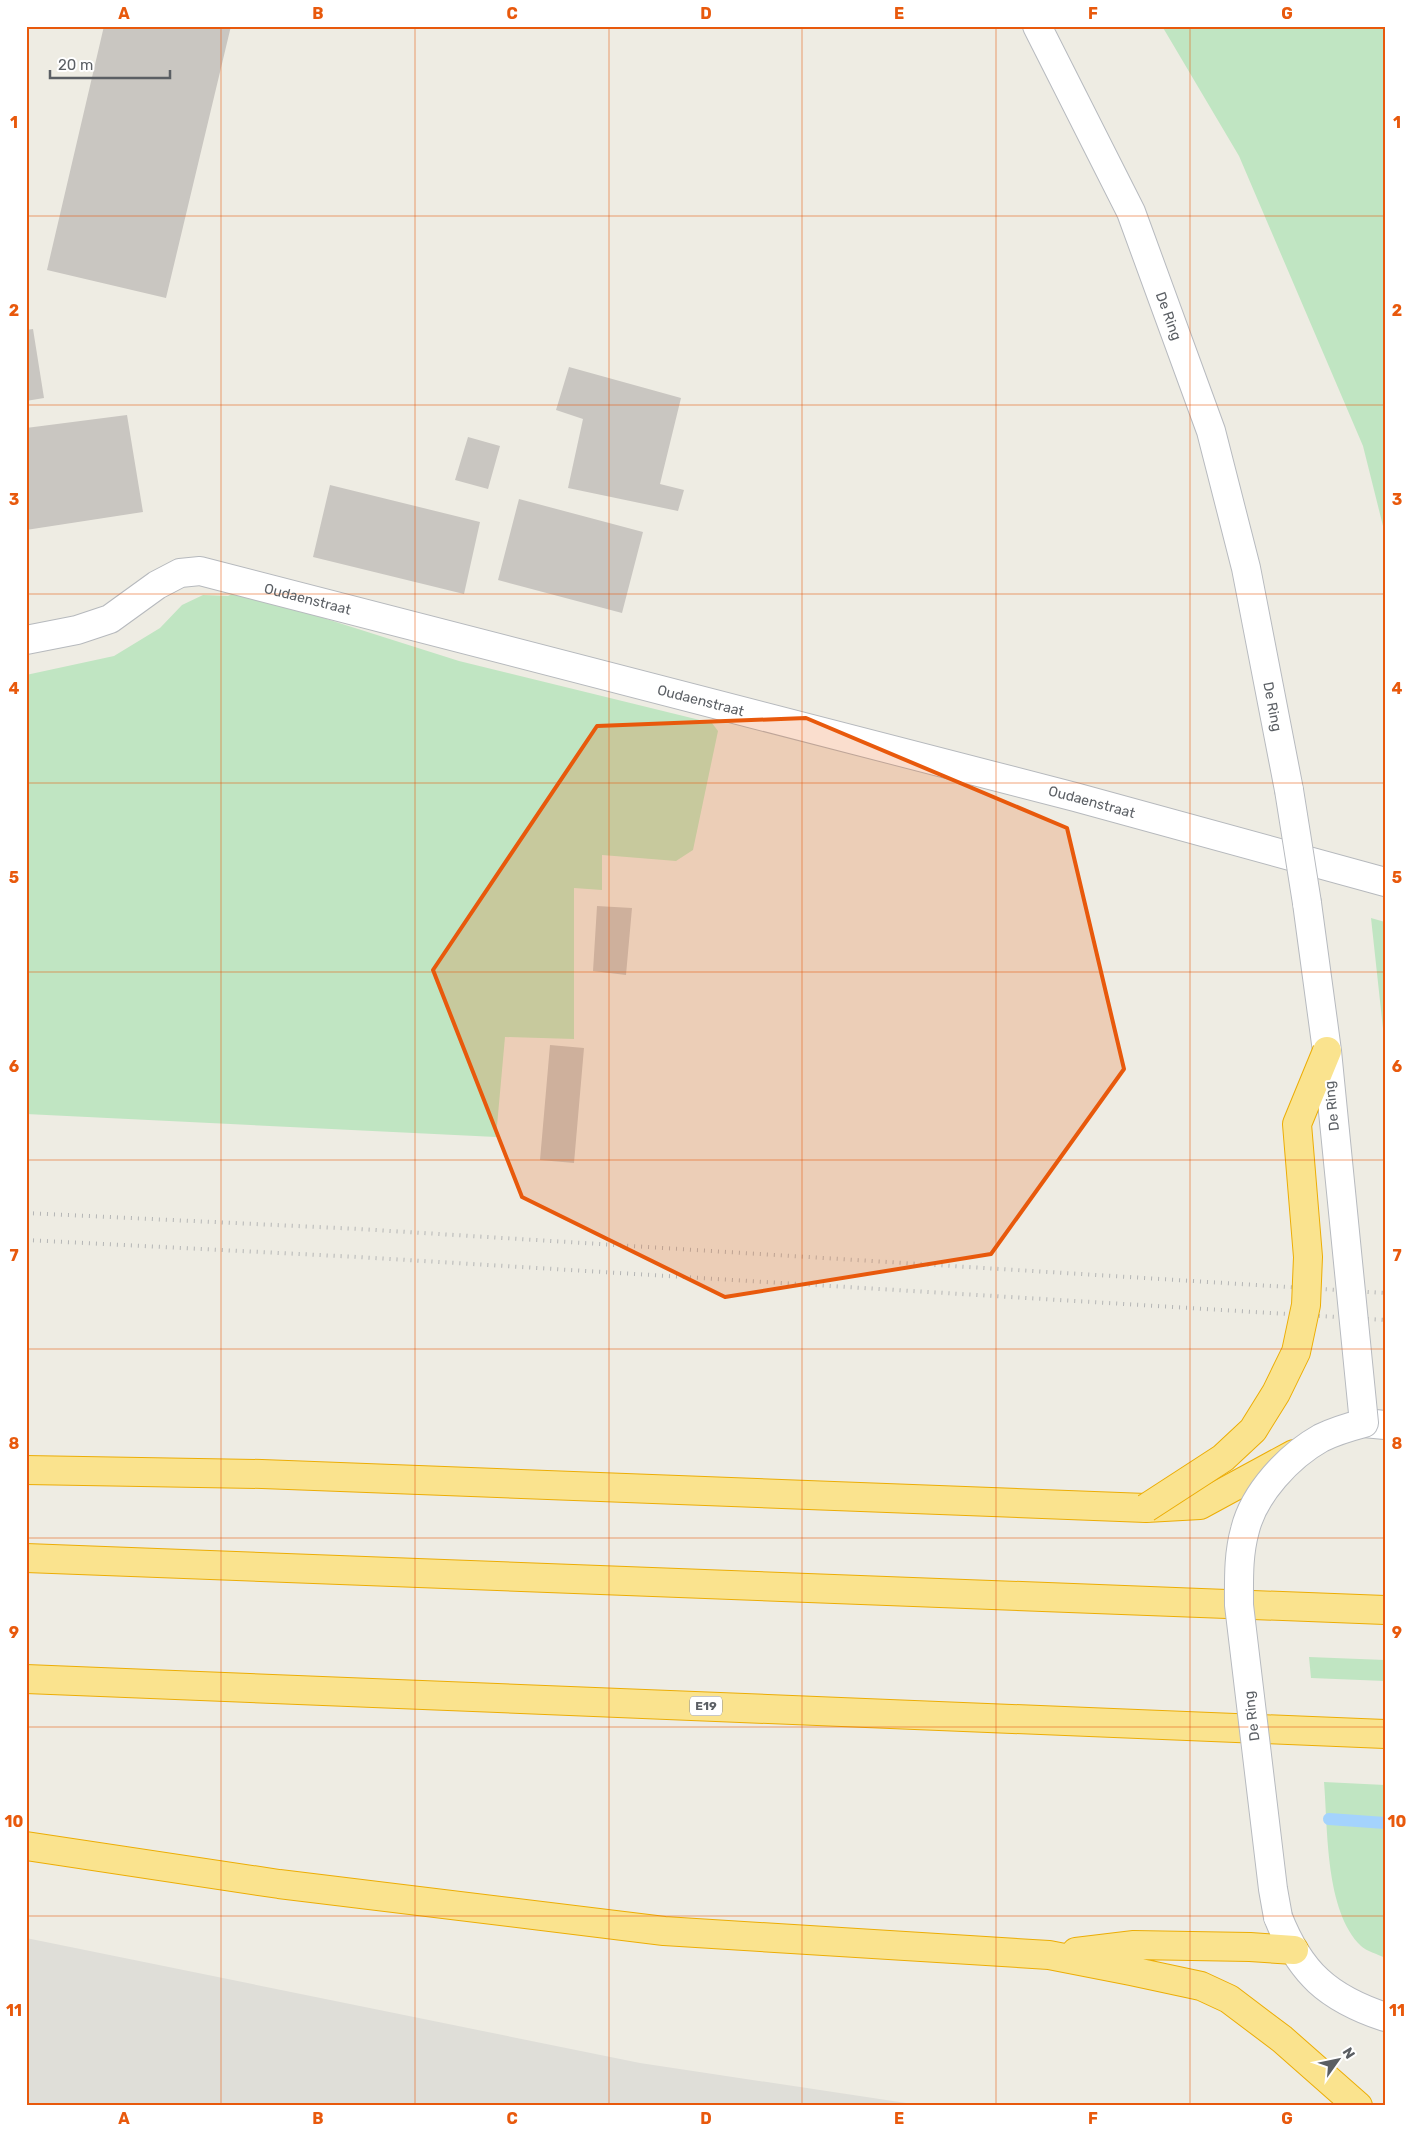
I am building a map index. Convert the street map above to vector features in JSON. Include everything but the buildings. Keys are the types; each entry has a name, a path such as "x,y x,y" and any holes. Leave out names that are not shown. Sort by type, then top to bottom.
{"highway":[{"path":"1146,1508 1223,1458 1253,1430 1276,1393 1296,1352 1306,1305 1308,1257 1297,1124 1326,1051"},
{"path":"26,1470 262,1474 1146,1508 1200,1505 1307,1447"},
{"path":"26,1558 1385,1610"},
{"name":"E19","path":"26,1679 1385,1734"},
{"path":"26,1846 279,1884 664,1931 1050,1955 1201,1986 1229,1999 1275,2033 1358,2106"},
{"path":"1050,1955 1134,1945 1250,1947 1294,1950"}],"main road":[{"name":"De Ring","path":"1037,26 1131,212 1211,431 1246,568 1289,790 1307,903 1374,1424 1342,1429 1307,1447 1284,1468 1254,1504 1245,1528 1239,1560 1239,1606 1272,1889 1278,1917 1294,1950 1308,1971 1323,1986 1343,2000 1385,2017"},
{"name":"Oudaenstraat","path":"26,640 77,630 110,619 158,585 180,573 200,571 1075,797 1385,882"}],"highlighted area":[{"path":"806,718 1067,828 1124,1069 991,1254 725,1297 522,1197 433,970 597,726"}],"shaded area":[{"path":"26,1938 640,2063 926,2106 26,2106"}],"green space":[{"path":"1162,26 1385,26 1385,534 1363,446 1239,156"},
{"path":"238,591 459,661 712,723 718,731 693,850 676,861 602,855 602,890 574,888 574,1039 505,1037 496,1137 26,1114 26,675 114,656 160,628 182,605 203,595 228,596"},
{"path":"1371,918 1385,922 1385,1047"},
{"path":"1309,1657 1385,1660 1385,1681 1311,1678"},
{"path":"1324,1782 1385,1785 1385,1958 1361,1946 1349,1931 1341,1912 1330,1869"}],"waterway":[{"path":"1329,1819 1385,1823"}],"railway":[{"path":"26,1213 359,1229 1385,1293"},
{"path":"26,1240 358,1257 1385,1320"}]}
